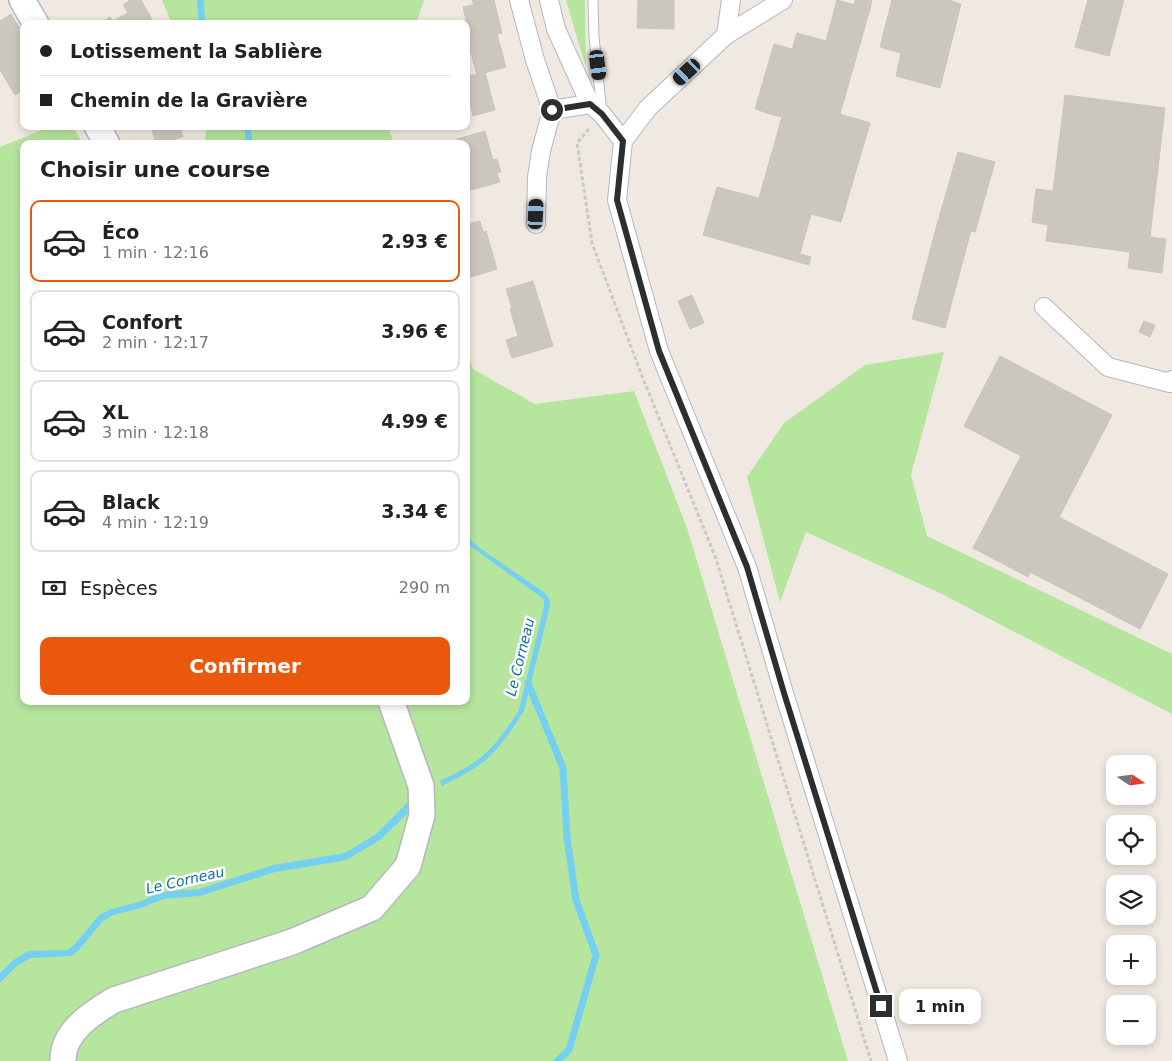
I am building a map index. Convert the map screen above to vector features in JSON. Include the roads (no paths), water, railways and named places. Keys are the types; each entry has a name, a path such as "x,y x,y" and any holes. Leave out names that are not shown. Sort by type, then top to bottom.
{"street":[{"path":"22,0 34,20"},
{"path":"519,0 535,60 552,110 541,151 536,224"},
{"path":"549,0 556,29 596,109 623,141"},
{"path":"726,35 731,0"},
{"path":"783,0 726,35 648,108 623,141 617,200 659,351 747,567 898,1061"},
{"path":"552,110 596,109"},
{"path":"1044,307 1108,367 1170,383 1172,380"},
{"path":"63,1061 67,1043 77,1027 94,1012 114,1000 292,942 372,908 408,866 422,815 421,786 392,705"}],"lane":[{"path":"593,0 596,109"}],"water":[{"path":"197,0 204,0 205,20 199,20"},
{"path":"244,130 251,130 252,140 246,140"},
{"path":"470,539 545,593 549,598 550,606 524,711 486,760 442,786 440,781 459,772 483,756 504,732 519,710 544,606 544,600 470,546"},
{"path":"409,801 412,805 407,809 409,812 380,840 348,859 275,872 200,896 163,899 141,908 113,915 103,921 80,949 71,956 30,958 16,967 0,983 0,973 12,961 28,951 68,950 99,915 111,909 139,902 162,892 199,889 273,865 345,853 376,834"}],"waterway":[{"name":"Le Corneau","path":"528,683 563,768 567,838 576,900 596,955 569,1050 557,1061"}]}
